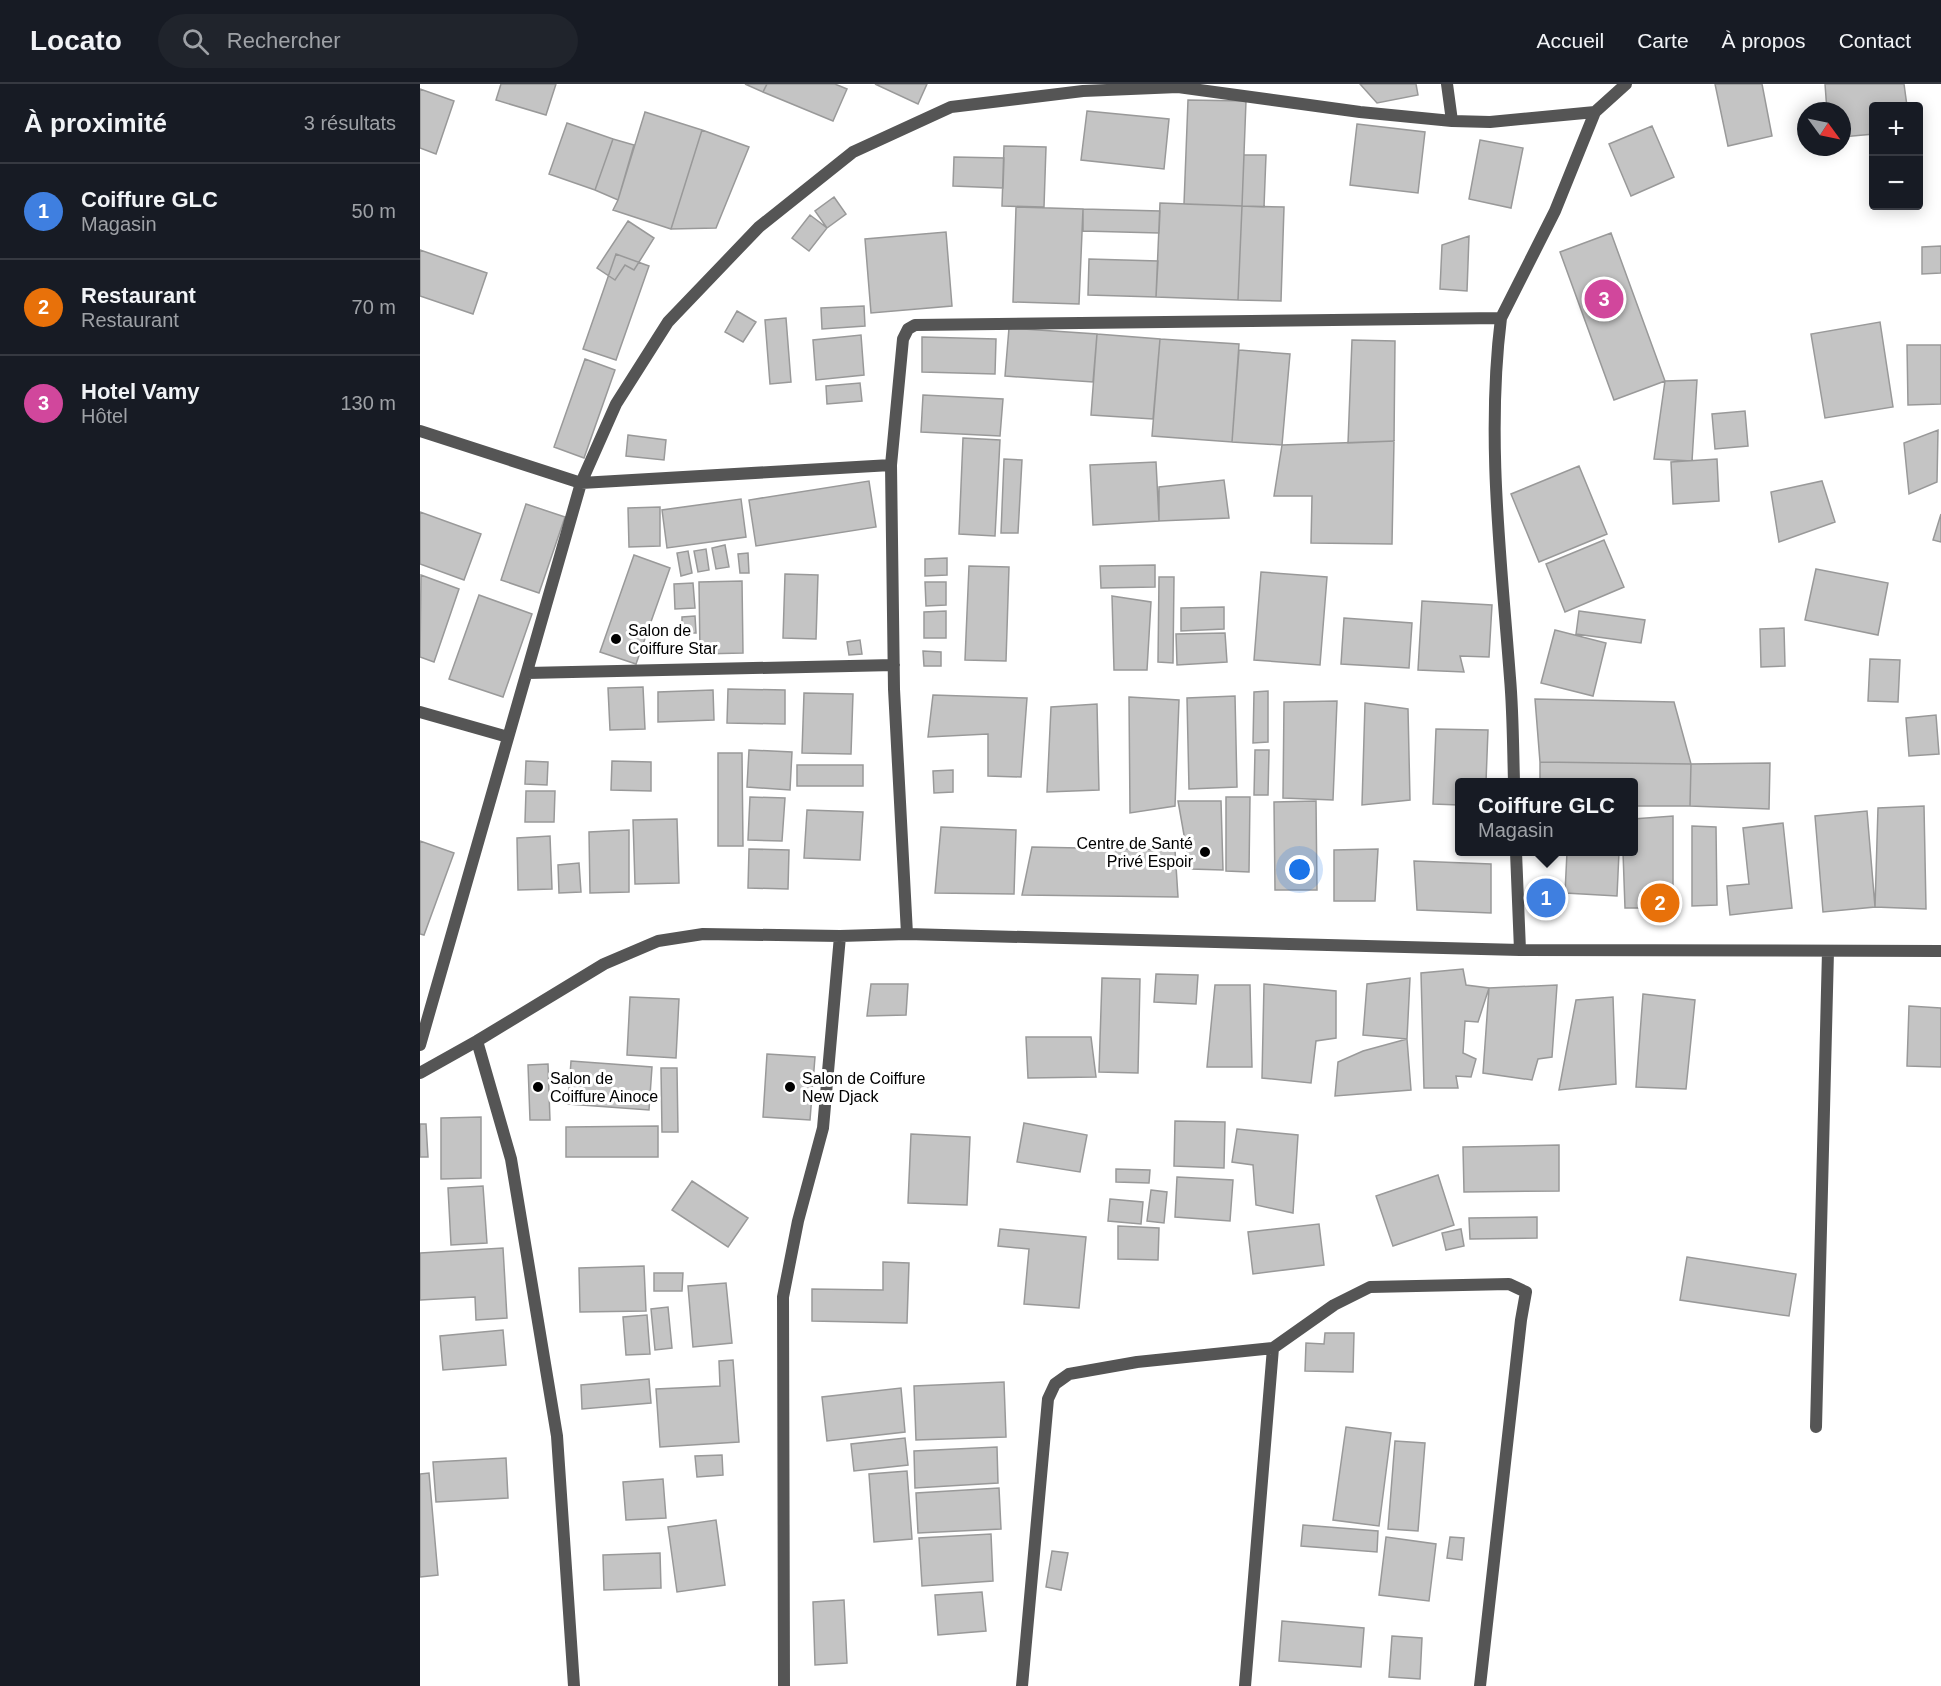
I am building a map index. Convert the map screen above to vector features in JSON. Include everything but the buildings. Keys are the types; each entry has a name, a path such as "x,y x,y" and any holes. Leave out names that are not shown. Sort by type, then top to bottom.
{"street":[{"path":"1448,84 1452,121"},
{"path":"1514,778 1511,681 1496,509 1494,408 1502,318 1554,211 1594,112 1626,84"},
{"path":"420,1045 581,483 616,404 668,322 759,227 853,152 951,107 1083,88 1178,87 1452,121 1490,122 1594,112"},
{"path":"907,934 894,665 891,465 903,339 908,330 915,325 1502,318"},
{"path":"420,431 581,483 891,465"},
{"path":"527,673 894,665"},
{"path":"420,712 508,737"},
{"path":"1516,856 1520,950"},
{"path":"420,1073 604,963 658,941 703,934 840,936 907,934 1520,950 1941,951"},
{"path":"784,1686 783,1297 798,1221 823,1128 840,936"},
{"path":"1816,1427 1827,951"},
{"path":"477,1041 511,1159 557,1436 574,1686"},
{"path":"1022,1686 1048,1399 1055,1384 1069,1374 1137,1362 1272,1348 1334,1305 1370,1287 1509,1284 1526,1292 1480,1686"},
{"path":"1245,1686 1272,1348"}],"place":[{"name":"Hotel Vamy","path":"1604,299"},
{"name":"Salon de Coiffure Star","path":"616,639"},
{"name":"Centre de Santé Privé Espoir","path":"1205,852"},
{"name":"Coiffure GLC","path":"1546,898"},
{"name":"Restaurant","path":"1660,903"},
{"name":"Salon de Coiffure Ainoce","path":"538,1087"},
{"name":"Salon de Coiffure New Djack","path":"790,1087"}]}
